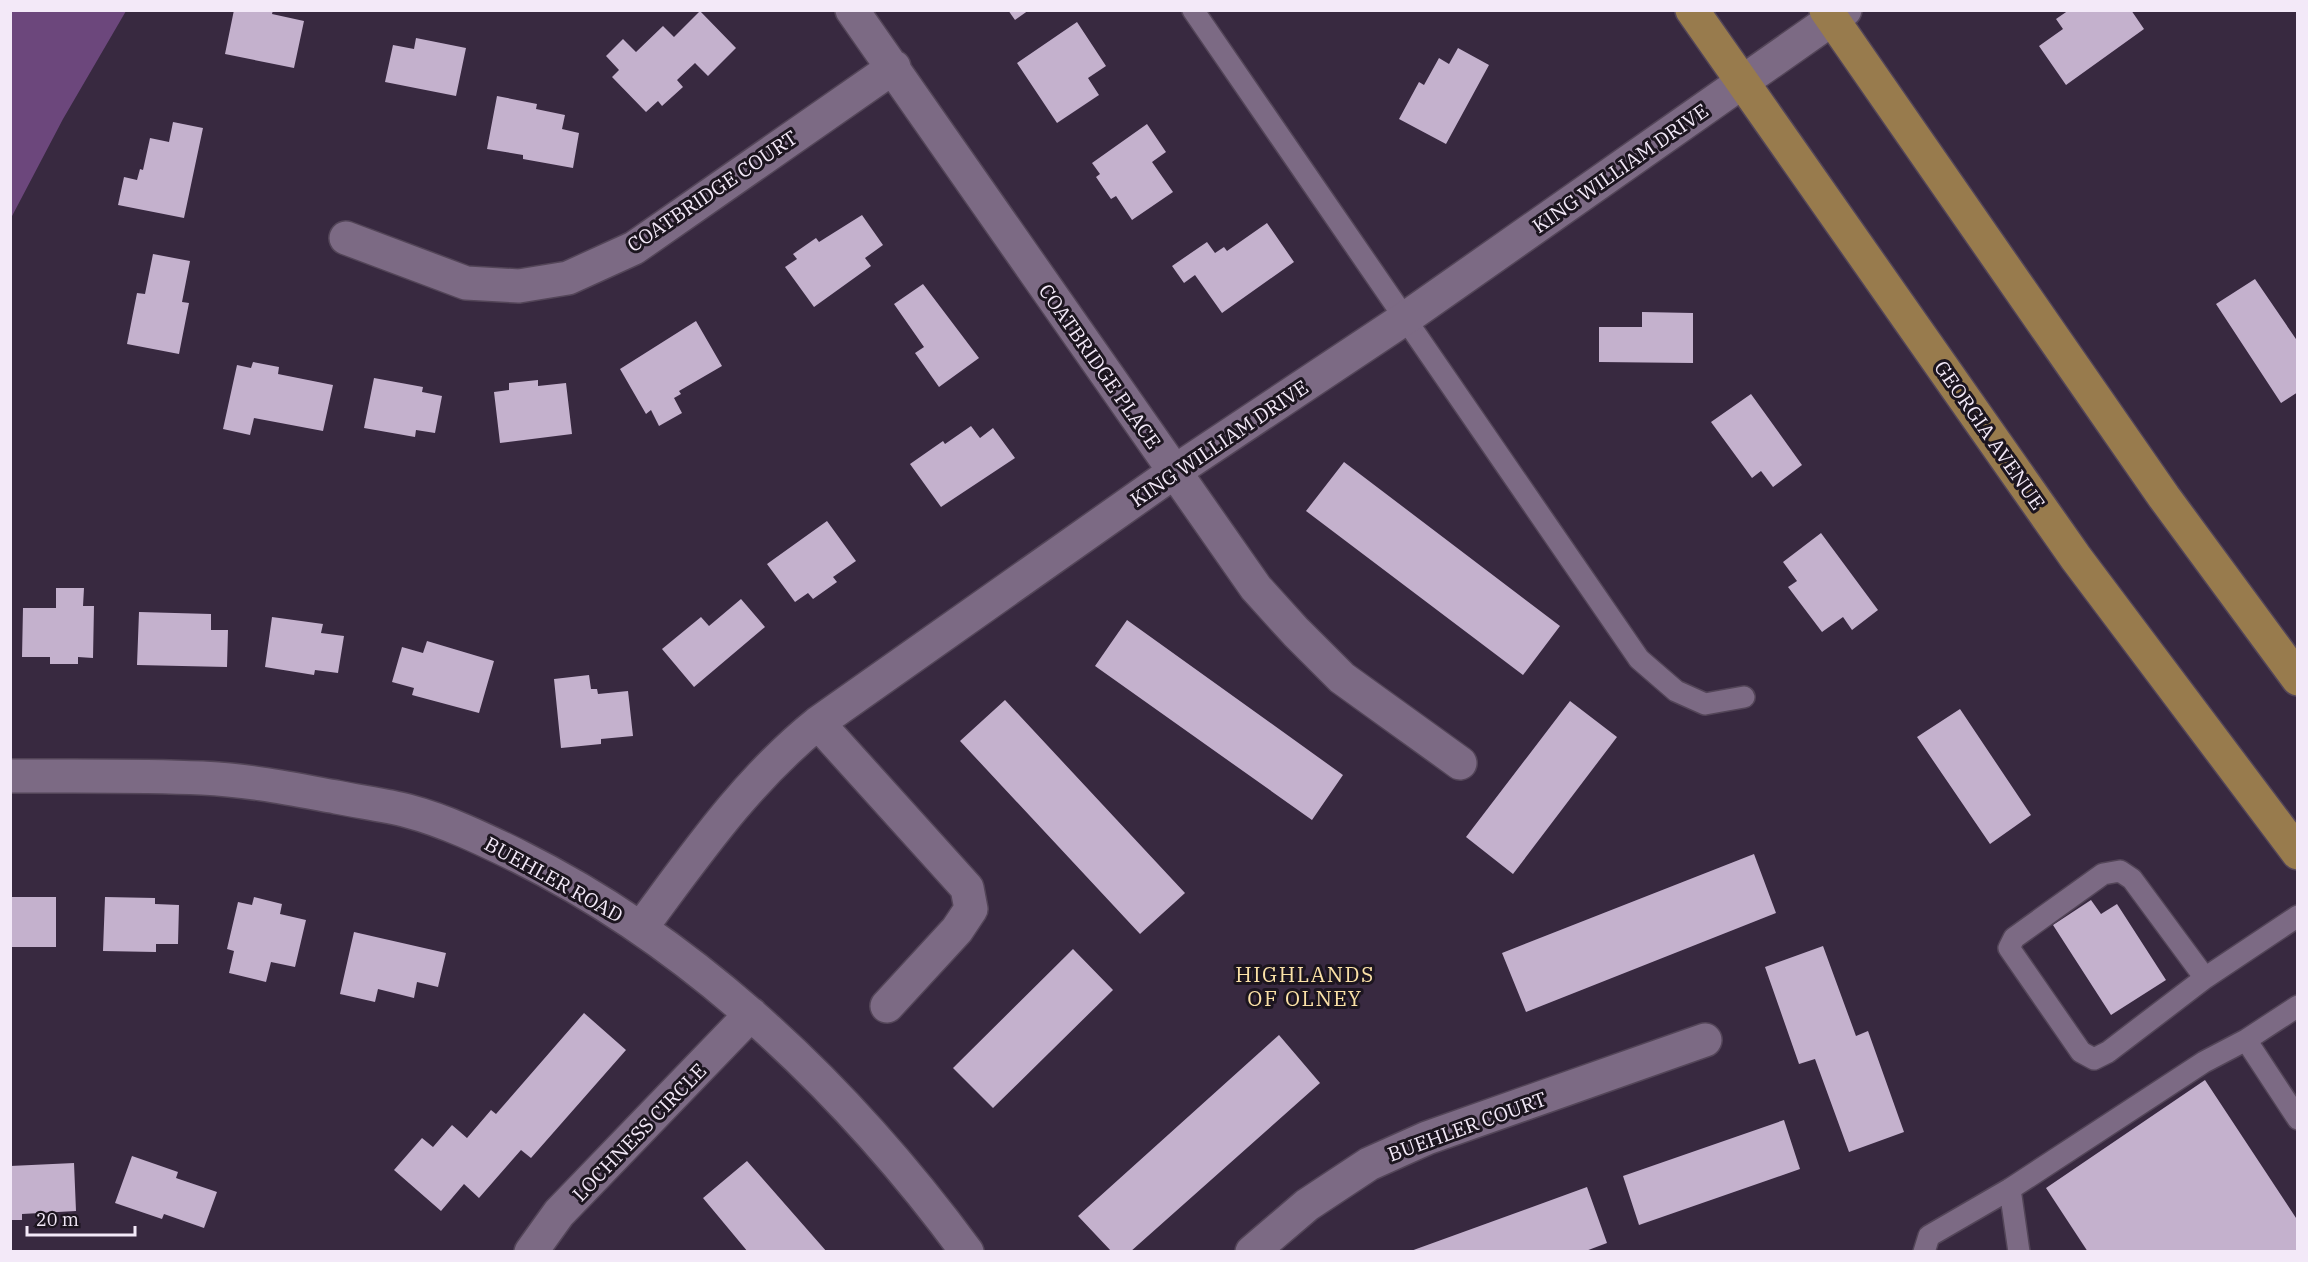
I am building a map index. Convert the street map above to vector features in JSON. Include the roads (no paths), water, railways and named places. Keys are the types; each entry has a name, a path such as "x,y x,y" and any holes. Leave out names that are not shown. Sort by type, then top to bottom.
{"main road":[{"name":"GEORGIA AVENUE","path":"1692,10 2076,558 2298,853"},
{"path":"1835,14 2164,497 2298,680"}],"street":[{"name":"COATBRIDGE PLACE","path":"852,10 1256,588 1296,633 1342,678 1460,763"},
{"name":"KING WILLIAM DRIVE","path":"641,928 717,824 793,743 818,723 1174,472 1404,319 1743,83 1835,14"},
{"name":"COATBRIDGE COURT","path":"346,238 465,284 519,286 568,278 634,248 894,67"},
{"path":"818,723 967,888 971,909 967,916 886,1006"},
{"name":"BUEHLER ROAD","path":"10,776 204,778 271,785 409,812 476,836 531,863 591,894 641,928 751,1014 849,1110 932,1203 967,1251"},
{"name":"LOCHNESS CIRCLE","path":"531,1251 559,1214 751,1014"},
{"name":"BUEHLER COURT","path":"1252,1251 1307,1205 1369,1164 1427,1138 1704,1040"}],"lane":[{"path":"1192,10 1639,659 1676,692 1706,704 1744,698"},
{"path":"2205,978 2132,879 2120,871 2103,873 2014,938 2009,948 2080,1052 2094,1059 2108,1052 2205,978 2298,916"},
{"path":"1924,1251 1929,1236 2010,1189 2204,1062 2246,1040 2298,1006"},
{"path":"2246,1040 2298,1119"},
{"path":"2010,1189 2019,1251"}],"district":[{"name":"HIGHLANDS OF OLNEY","path":"1305,986"}]}
